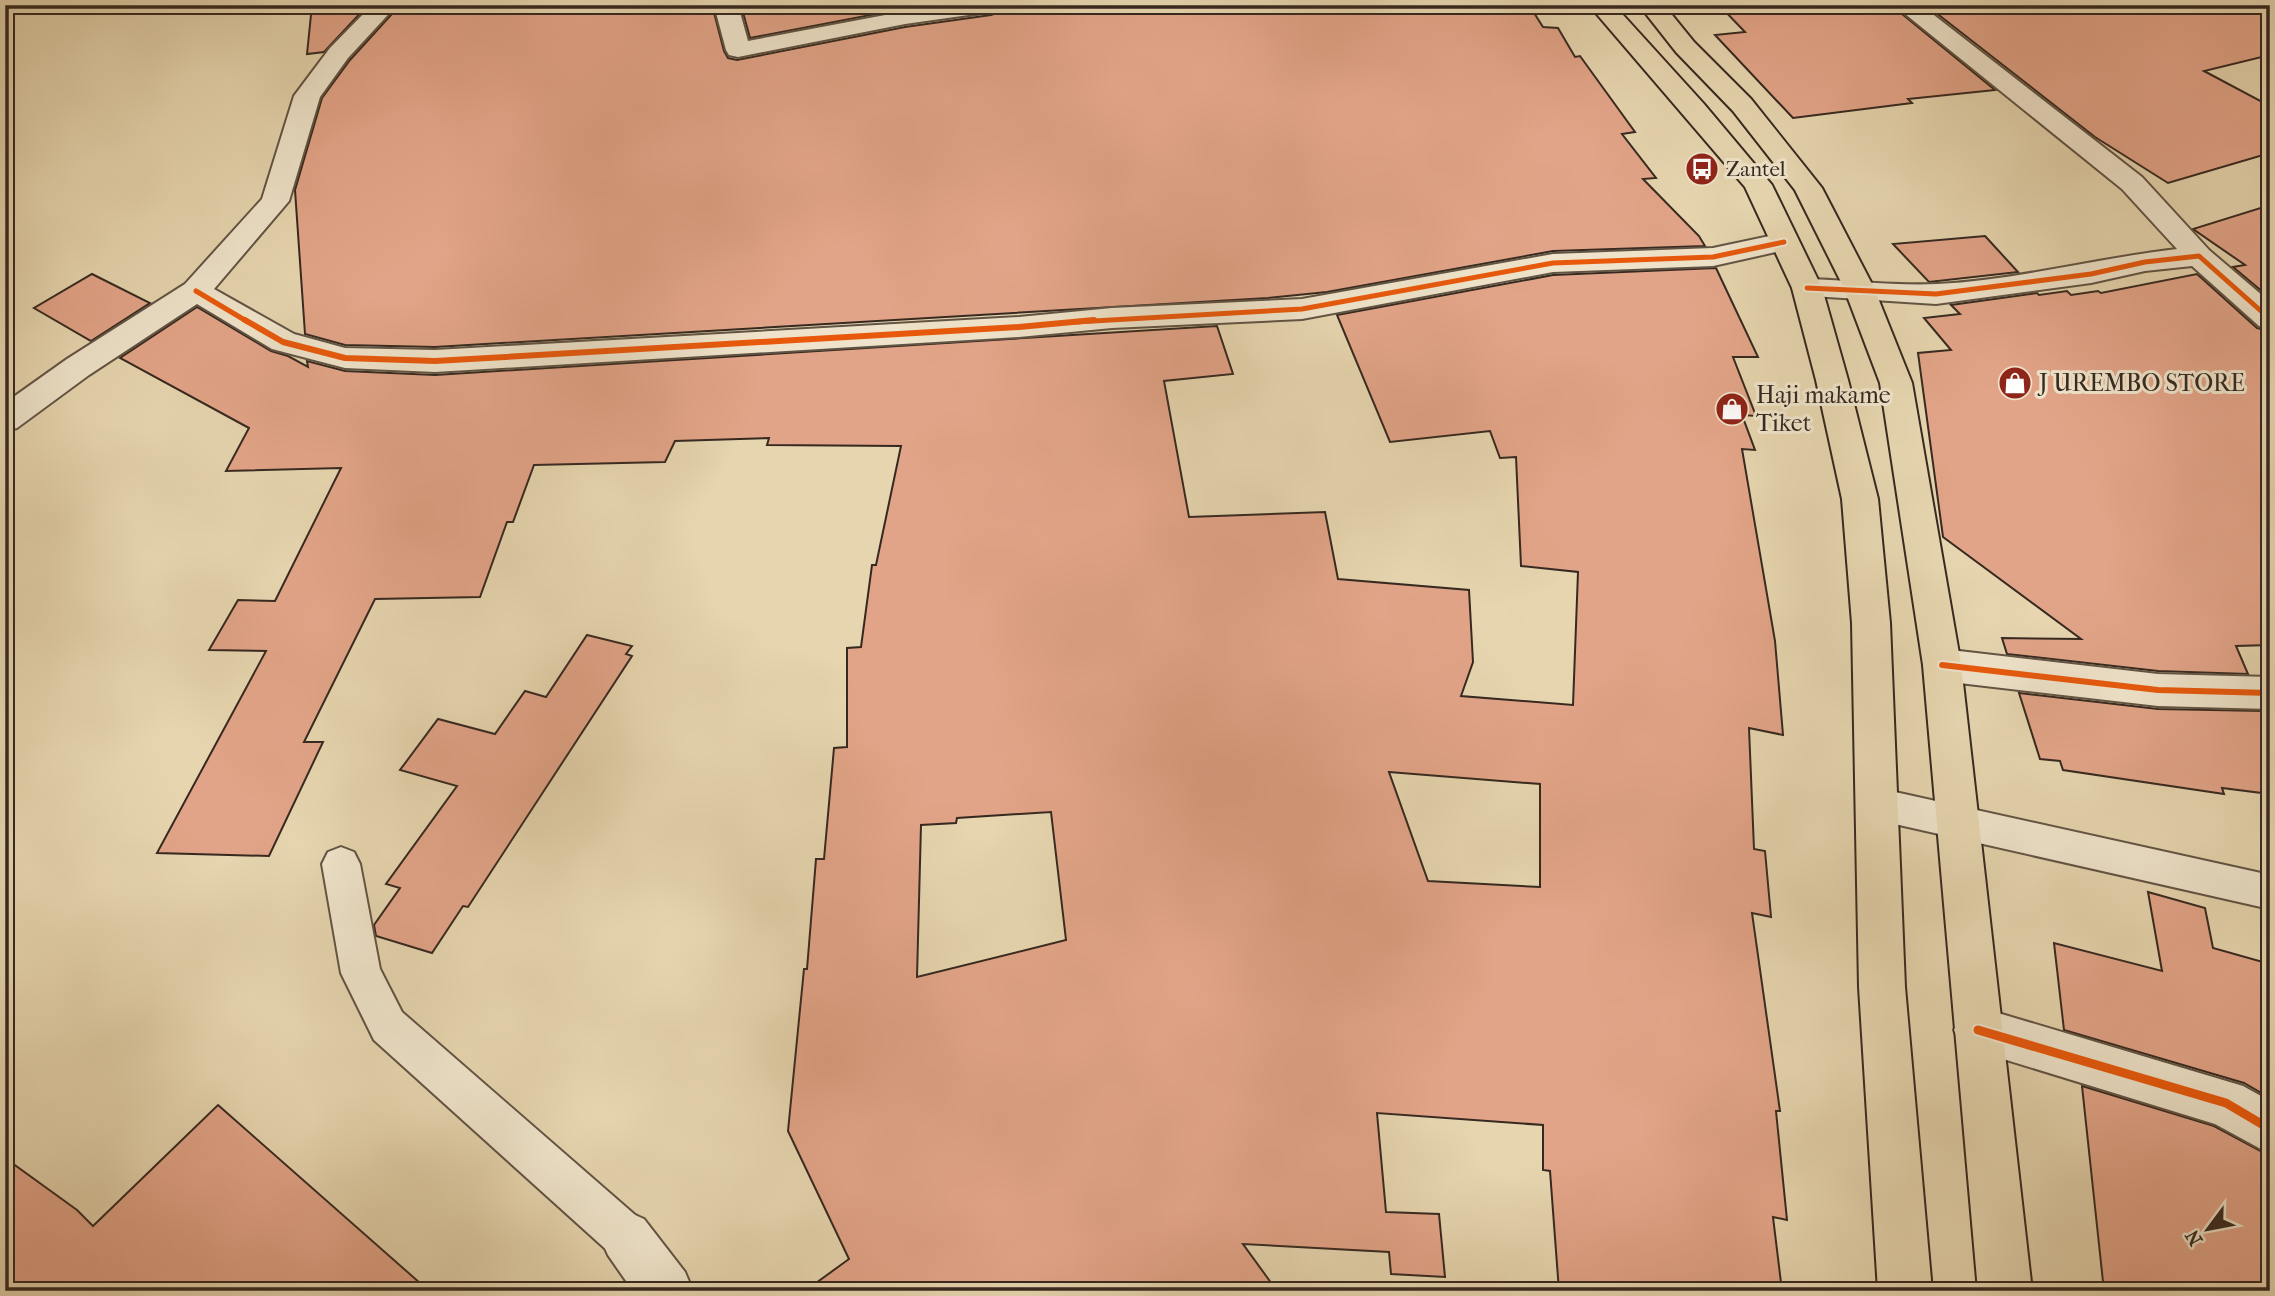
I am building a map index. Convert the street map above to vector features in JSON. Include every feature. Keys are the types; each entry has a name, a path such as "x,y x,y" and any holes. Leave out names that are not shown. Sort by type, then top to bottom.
{"main road":[{"path":"1601,5 1758,185 1807,288 1832,380 1860,499 1871,623 1882,987 1905,1291"},
{"path":"1656,6 1685,47 1742,105 1808,188 1859,288 1896,383 1942,665 2005,1291"}],"street":[{"path":"5,419 78,367 197,291 275,201 307,96 340,53 384,5"},
{"path":"726,5 738,50 877,13 990,5"},
{"path":"1906,5 2132,183 2199,256 2270,319"},
{"path":"197,291 283,342 345,358 435,361 1019,327 1112,318 1302,309 1553,263 1713,257 1784,242"},
{"path":"1807,288 1859,288 1936,294 2091,274 2145,262 2199,256"},
{"path":"1942,665 2158,690 2270,693"},
{"path":"1978,1030 2226,1103 2270,1129"},
{"path":"626,1237 666,1291"}],"lane":[{"path":"1877,804 1956,824 2261,890"},
{"path":"341,864 361,973 388,1026 626,1237"}],"building":[{"path":"312,5 368,5 324,52 307,54"},
{"path":"400,5 595,5 594,10 712,5 724,51 728,58 737,60 905,27 991,15 1000,12 1004,5 1529,5 1543,27 1558,28 1575,57 1580,56 1635,132 1622,134 1656,178 1643,179 1699,236 1705,246 1553,251 1327,292 1268,298 435,347 345,345 305,334 295,190 322,98 350,60"},
{"path":"741,5 923,5 750,38"},
{"path":"1719,5 1891,5 1995,90 1908,99 1912,103 1793,118 1715,35 1745,32"},
{"path":"1926,5 2270,5 2270,55 2204,71 2270,106 2270,153 2168,183 2095,137"},
{"path":"2270,205 2270,298 2233,267 2245,265 2193,229"},
{"path":"1985,236 2018,272 1929,282 1893,244"},
{"path":"1716,268 1758,357 1733,357 1756,416 1742,415 1755,450 1742,449 1775,641 1783,735 1749,728 1754,849 1765,851 1771,917 1752,913 1780,1111 1776,1111 1787,1220 1773,1217 1782,1291 1559,1291 1550,1171 1543,1170 1543,1125 1377,1113 1386,1212 1439,1214 1445,1277 1391,1274 1389,1252 1243,1244 1277,1291 805,1291 849,1259 788,1131 804,969 807,969 816,859 824,859 834,748 847,747 847,648 861,647 872,565 876,565 901,446 767,445 769,438 675,441 665,462 534,465 513,522 507,522 480,597 375,599 304,742 323,742 269,856 157,853 266,651 209,650 238,600 275,601 341,468 226,471 249,428 120,358 197,307 271,351 288,356 308,367 307,361 345,371 435,375 1217,326 1233,374 1164,381 1189,517 1325,512 1338,579 1469,590 1473,662 1461,696 1573,705 1578,572 1521,566 1516,457 1500,458 1490,431 1390,442 1337,315 1553,275","holes":["1389,772 1540,784 1540,887 1428,881","1051,812 1066,940 917,977 921,825 956,823 957,818"]},
{"path":"92,274 150,303 91,341 34,308"},
{"path":"2197,274 2257,328 2270,331 2270,645 2236,646 2248,674 2158,671 2007,654 2002,638 2081,639 1943,537 1918,353 1951,350 1924,318 1960,314 1951,305 2037,293 2101,293"},
{"path":"587,635 632,646 626,654 632,656 468,907 463,906 432,953 376,936 374,925 400,888 386,884 457,786 400,770 438,719 495,734 525,691 546,697"},
{"path":"2019,693 2158,709 2264,711 2270,724 2270,794 2222,788 2224,794 2063,770 2060,761 2040,759"},
{"path":"2148,892 2205,908 2213,948 2270,964 2270,1098 2244,1083 2064,1030 2054,943 2162,971"},
{"path":"2082,1086 2214,1126 2270,1156 2270,1291 2104,1291"},
{"path":"218,1105 429,1291 5,1291 5,1158 77,1210 93,1226"}],"cycle path":[{"path":"196,291 283,342 345,358 435,361 1019,327 1112,318 1302,309 1553,263 1713,257 1784,242"},
{"path":"1807,288 1936,294 2091,274 2145,262 2199,256 2270,319"},
{"path":"1942,665 2158,690 2270,693"},
{"path":"1978,1030 2226,1103 2270,1129"}],"place":[{"name":"Zantel","path":"1702,169"},
{"name":"J UREMBO STORE","path":"2015,383"},
{"name":"Haji makame Tiket","path":"1732,409"}]}
